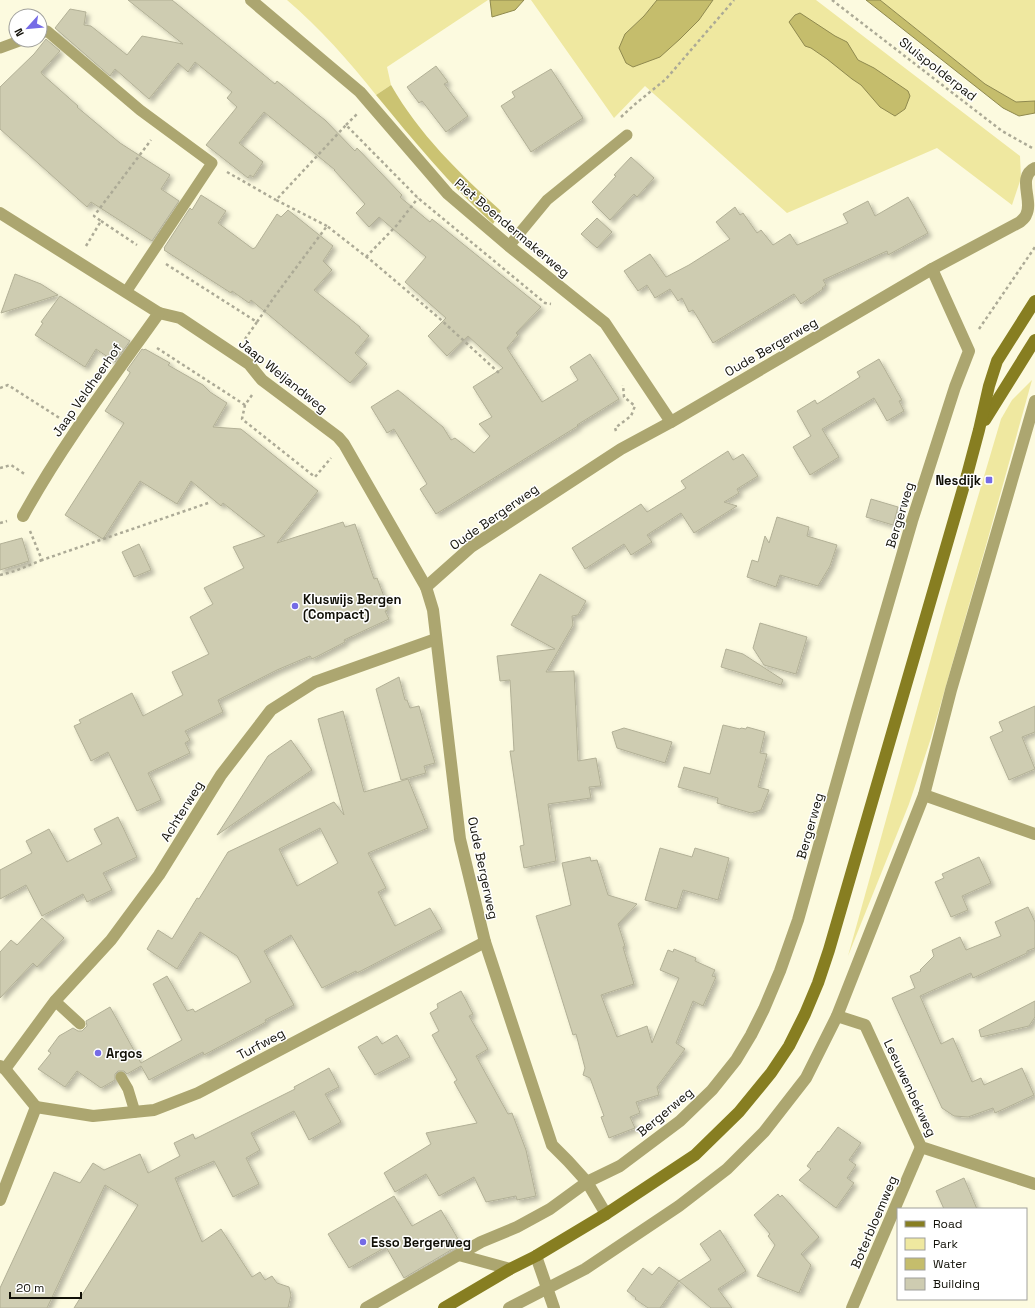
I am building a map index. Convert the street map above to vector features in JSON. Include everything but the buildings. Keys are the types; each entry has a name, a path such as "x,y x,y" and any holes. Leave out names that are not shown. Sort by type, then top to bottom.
{"main road":[{"path":"444,1308 606,1214 695,1155 724,1128 757,1091 772,1072 789,1046 818,983 829,950 979,430 989,386 997,361 1035,301"},
{"path":"979,430 1035,340"}],"street":[{"name":"Piet Boendermakerweg","path":"251,0 360,92 448,194 509,246 605,323 670,422"},
{"name":"Oude Bergerweg","path":"606,1214 587,1182 552,1145 485,942 460,839 433,610 426,587 471,547 621,449 932,269 1014,226 1026,216 1028,206 1026,180 1028,173 1035,168"},
{"name":"Jaap Weijandweg","path":"0,213 159,313 180,318 249,364 262,380 338,436 426,587"},
{"path":"932,269 969,351"},
{"name":"Jaap Veldheerhof","path":"23,516 40,485 77,429 159,313"},
{"name":"Bergerweg","path":"366,1308 481,1242 517,1227 550,1209 587,1182 620,1166 680,1121 712,1090 736,1060 764,1009 780,971 798,920 912,521 955,387 969,351"},
{"path":"509,1308 585,1269 679,1206 727,1169 758,1138 806,1078 837,1016 924,795 951,690 1035,401"},
{"name":"Achterweg","path":"3,1067 54,1001 111,940 154,881 221,774 272,710 315,682 436,639"},
{"path":"924,795 1035,834"},
{"name":"Turfweg","path":"36,1107 93,1116 154,1110 198,1093 485,942"},
{"name":"Leeuwenbekweg","path":"837,1016 865,1025 921,1147 1035,1184"},
{"path":"0,1200 36,1107 3,1067"},
{"name":"Boterbloemweg","path":"852,1308 921,1147"},
{"path":"459,1255 510,1269"},
{"path":"536,1256 554,1308"}],"lane":[{"path":"48,32 140,110 212,163 126,292"},
{"path":"509,246 547,200 627,135"},
{"path":"54,1001 80,1024"},
{"path":"121,1077 128,1089 136,1112"}],"path":[{"path":"627,135 621,118 634,105 666,79 734,0"},
{"name":"Sluispolderpad","path":"832,0 1002,131 1035,150"},
{"path":"276,200 346,125 418,198 545,303 552,304"},
{"path":"161,126 94,216 151,255 257,322"},
{"path":"212,163 276,200 327,226 439,318 499,373"},
{"path":"366,257 397,226 418,198"},
{"path":"77,261 101,221"},
{"path":"234,354 327,226"},
{"path":"969,351 974,336 1035,247"},
{"path":"141,338 245,405"},
{"path":"262,380 245,405 242,419 315,477 344,444"},
{"path":"621,449 615,428 631,416 635,406 624,397 622,382"},
{"path":"0,388 8,385 77,429"},
{"path":"0,468 11,465 40,485"},
{"path":"0,575 211,502"},
{"path":"23,516 42,560"}],"green space":[{"path":"287,0 488,0 387,67 391,85 376,95 334,45"},
{"path":"531,0 657,0 644,16 625,34 699,20 713,0 816,0 1020,156 1021,178 1012,205 937,148 787,213 645,86 614,118"},
{"path":"880,0 1035,0 1035,101 1016,102 985,84"},
{"path":"1032,380 931,738 909,804 848,956 945,608 1001,419 1012,400"}],"shaded area":[{"path":"391,85 414,120 427,136 455,167 501,211 493,224 447,178 376,95"}],"water":[{"path":"490,0 524,0 515,10 492,17"},
{"path":"657,0 713,0 699,20 660,57 633,67 626,63 619,48 625,34 644,16"},
{"path":"866,0 880,0 985,84 1016,102 1035,101 1035,113 1019,116 1003,108"},
{"path":"800,13 847,42 858,60 874,68 908,91 910,96 905,109 895,116 880,107 861,85 827,59 811,48 805,46 789,22 795,15"}],"place":[{"name":"Nesdijk","path":"989,480"},
{"name":"Kluswijs Bergen (Compact)","path":"295,606"},
{"name":"Argos","path":"98,1053"},
{"name":"Esso Bergerweg","path":"363,1242"}]}
